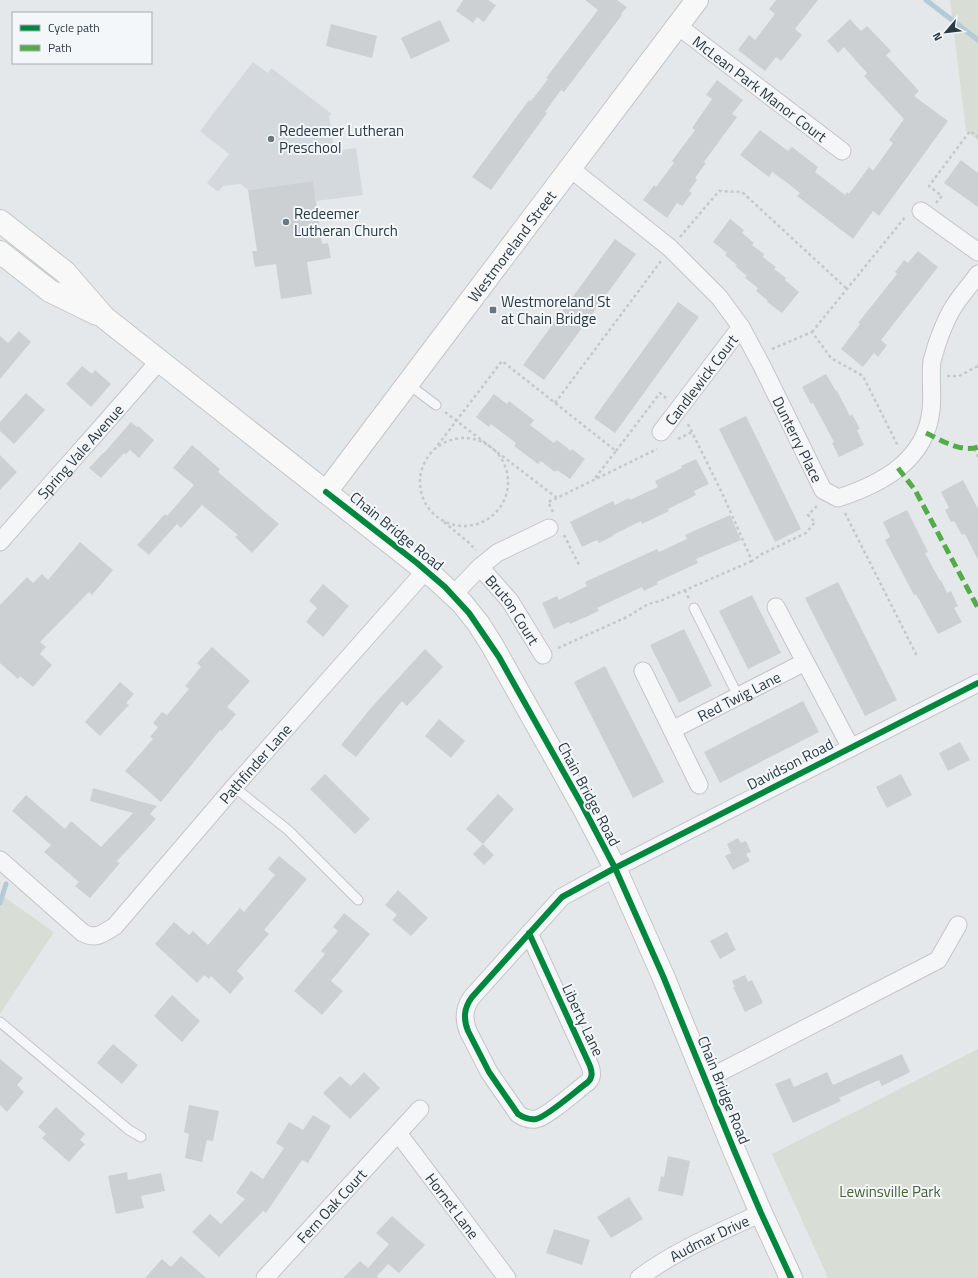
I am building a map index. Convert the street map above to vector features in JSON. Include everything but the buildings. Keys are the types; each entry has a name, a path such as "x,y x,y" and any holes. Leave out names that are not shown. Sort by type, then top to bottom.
{"main road":[{"name":"Westmoreland Street","path":"326,492 697,0"},
{"name":"Chain Bridge Road","path":"0,221 65,272 105,318 426,570 462,603 478,624 499,658 582,805 615,868 663,976 761,1213 791,1278"},
{"name":"Chain Bridge Road","path":"0,252 50,291 105,318"}],"street":[{"name":"McLean Park Manor Court","path":"678,26 842,152"},
{"name":"Dunterry Place","path":"571,169 670,248 719,297 741,327 757,356 823,490 833,495"},
{"path":"924,213 978,252"},
{"path":"833,495 856,492 877,482 898,468 917,450 926,433 931,411 932,361 940,335 950,312 978,274"},
{"name":"Candlewick Court","path":"663,441 679,408 741,327"},
{"name":"Spring Vale Avenue","path":"0,542 159,361"},
{"name":"Bruton Court","path":"453,595 483,564 497,553 549,528"},
{"name":"Bruton Court","path":"483,564 510,601 543,655"},
{"name":"Pathfinder Lane","path":"1,863 88,936 99,936 115,926 234,787 426,570"},
{"path":"776,607 851,748"},
{"name":"Red Twig Lane","path":"672,730 805,662"},
{"path":"643,671 699,784"},
{"name":"Davidson Road","path":"615,868 978,683"},
{"name":"Liberty Lane","path":"529,933 590,1066 592,1074 588,1082 543,1116 530,1119 522,1117 518,1114 488,1072 466,1024 465,1012 468,1002 529,933 562,897 615,868"},
{"path":"705,1080 938,960 958,925"},
{"name":"Fern Oak Court","path":"265,1278 420,1109"},
{"name":"Hornet Lane","path":"398,1133 507,1278"},
{"name":"Audmar Drive","path":"639,1278 688,1247 761,1213"}],"lane":[{"path":"408,384 436,406"},
{"path":"694,608 738,696"},
{"path":"234,787 288,830 358,900"},
{"path":"0,1022 129,1130 141,1137"}],"path":[{"path":"757,356 812,332 907,215 924,213 942,196 929,186 970,131 978,137"},
{"path":"812,332 831,358 863,376 906,461"},
{"path":"483,564 468,542 429,508 420,488 420,476 427,458 502,361 616,451"},
{"path":"932,376 959,376 978,366"},
{"path":"595,479 660,392 679,408 692,432 752,561"},
{"path":"436,406 557,498 595,479 663,441 692,432"},
{"path":"434,450 442,444 461,438 481,442 490,447 503,462 507,477 506,493 503,502 497,511 489,518 479,523 457,525 446,522 437,516"},
{"path":"974,448 978,457"},
{"path":"543,655 627,617 648,604 660,601 752,561 762,554 806,533 814,522 808,515 833,495 917,656"}],"shaded area":[{"name":"Redeemer Lutheran Preschool","path":"253,62 268,73 271,68 332,114 329,116 334,151 356,148 363,195 316,201 313,181 248,190 241,184 223,186 218,192 207,183 229,154 200,131"}],"green space":[{"path":"950,0 978,0 978,140 966,131"},
{"path":"0,894 54,932 0,1014"},
{"name":"Lewinsville Park","path":"978,1049 978,1278 828,1278 772,1154"}],"waterway":[{"path":"926,0 978,40"},
{"path":"0,903 6,884"}],"marked path":[{"path":"926,433 958,447 978,447"},
{"path":"898,468 915,490 978,608"}],"cycle path":[{"path":"326,492 417,563 445,587 469,613 499,657 582,805 615,868 663,976 761,1213 791,1278"},
{"path":"529,933 590,1066 592,1074 588,1082 562,1103 547,1114 536,1119 522,1117 518,1114 489,1072 468,1031 465,1022 465,1013 467,1005 472,997 562,897 615,868 978,683"}],"place":[{"name":"Redeemer Lutheran Preschool","path":"271,139"},
{"name":"Redeemer Lutheran Church","path":"286,222"},
{"name":"Westmoreland St at Chain Bridge","path":"493,310"}]}
